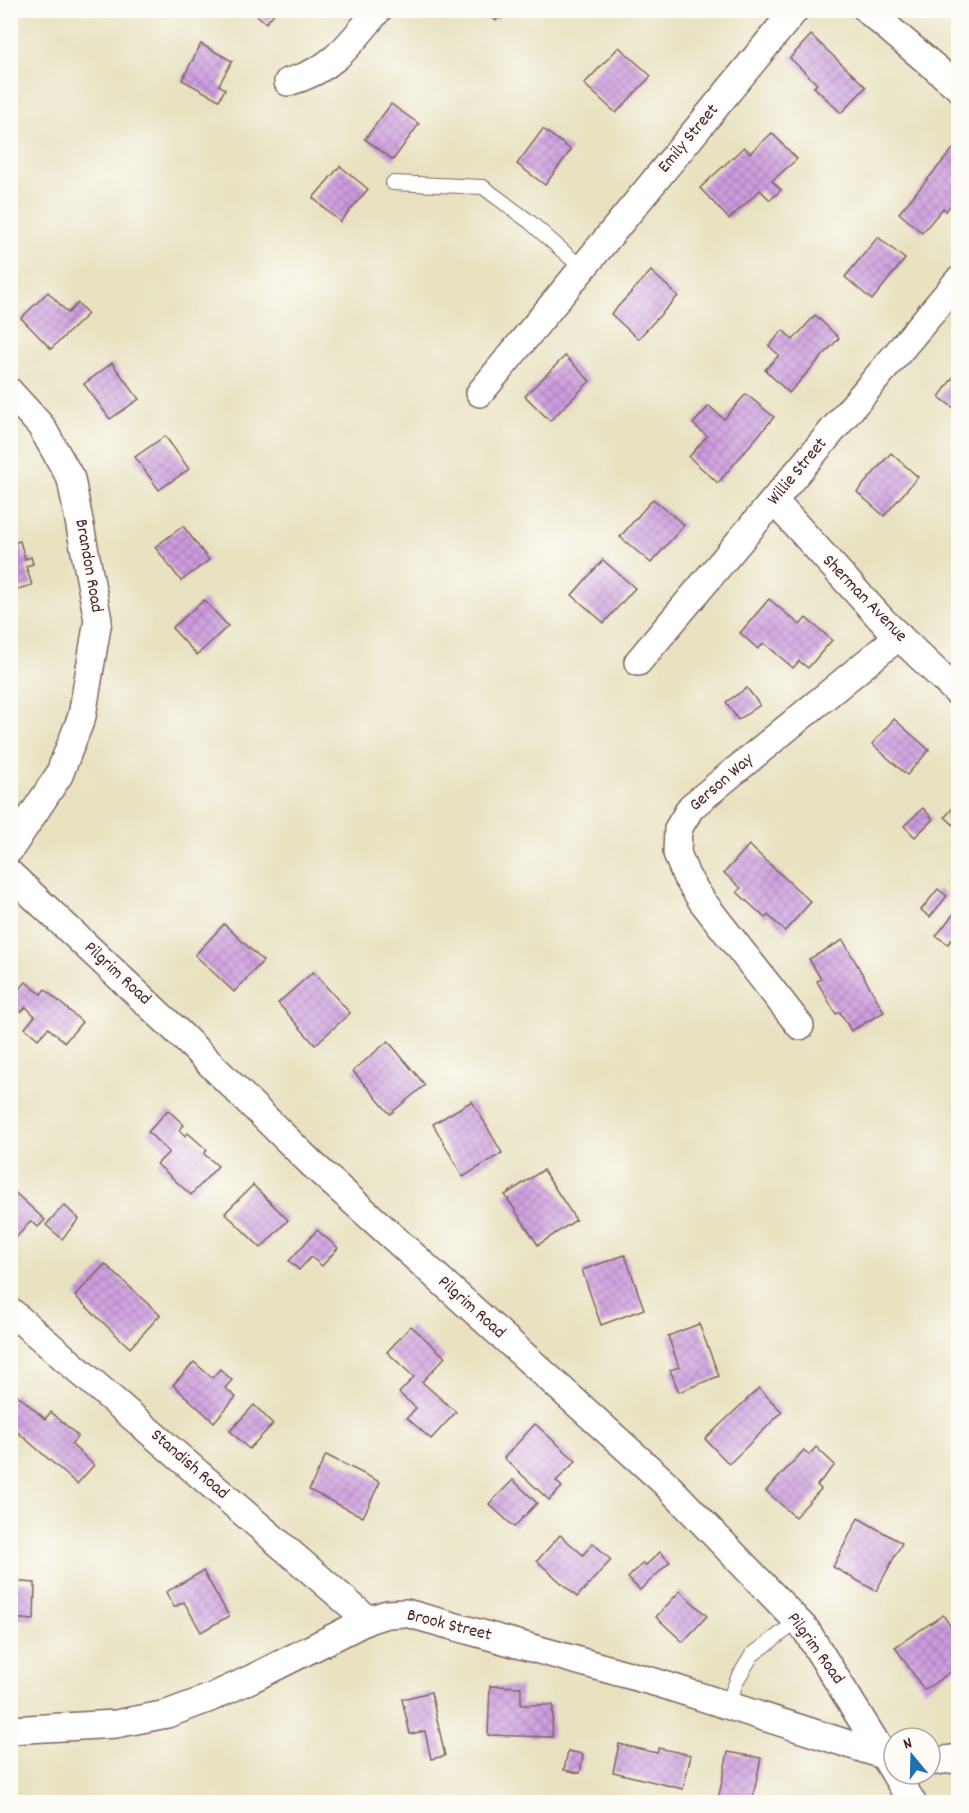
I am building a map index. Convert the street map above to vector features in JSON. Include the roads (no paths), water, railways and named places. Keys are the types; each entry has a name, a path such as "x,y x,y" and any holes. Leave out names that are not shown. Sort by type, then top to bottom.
{"street":[{"path":"288,82 307,77 329,65 378,10"},
{"name":"Emily Street","path":"480,393 795,10"},
{"path":"867,10 958,87"},
{"name":"Willie Street","path":"638,662 958,281"},
{"name":"Brandon Road","path":"10,392 41,426 71,479 98,620 82,716 59,775 10,849"},
{"name":"Sherman Avenue","path":"774,501 899,636 958,693"},
{"name":"Gerson Way","path":"800,1026 691,884 677,853 678,829 691,807 899,636"},
{"name":"Pilgrim Road","path":"10,874 172,1026 312,1164 665,1483 806,1630 882,1749"},
{"name":"Standish Road","path":"10,1311 368,1620"},
{"name":"Brook Street","path":"10,1730 116,1724 167,1714 210,1698 253,1678 368,1620 387,1614 406,1613 658,1683 727,1705 882,1761"},
{"path":"942,1760 958,1758"},
{"name":"Pilgrim Road","path":"903,1786 912,1803"}],"lane":[{"path":"393,183 483,188 530,222 582,268"},
{"path":"727,1705 738,1678 752,1656 798,1621"}]}
